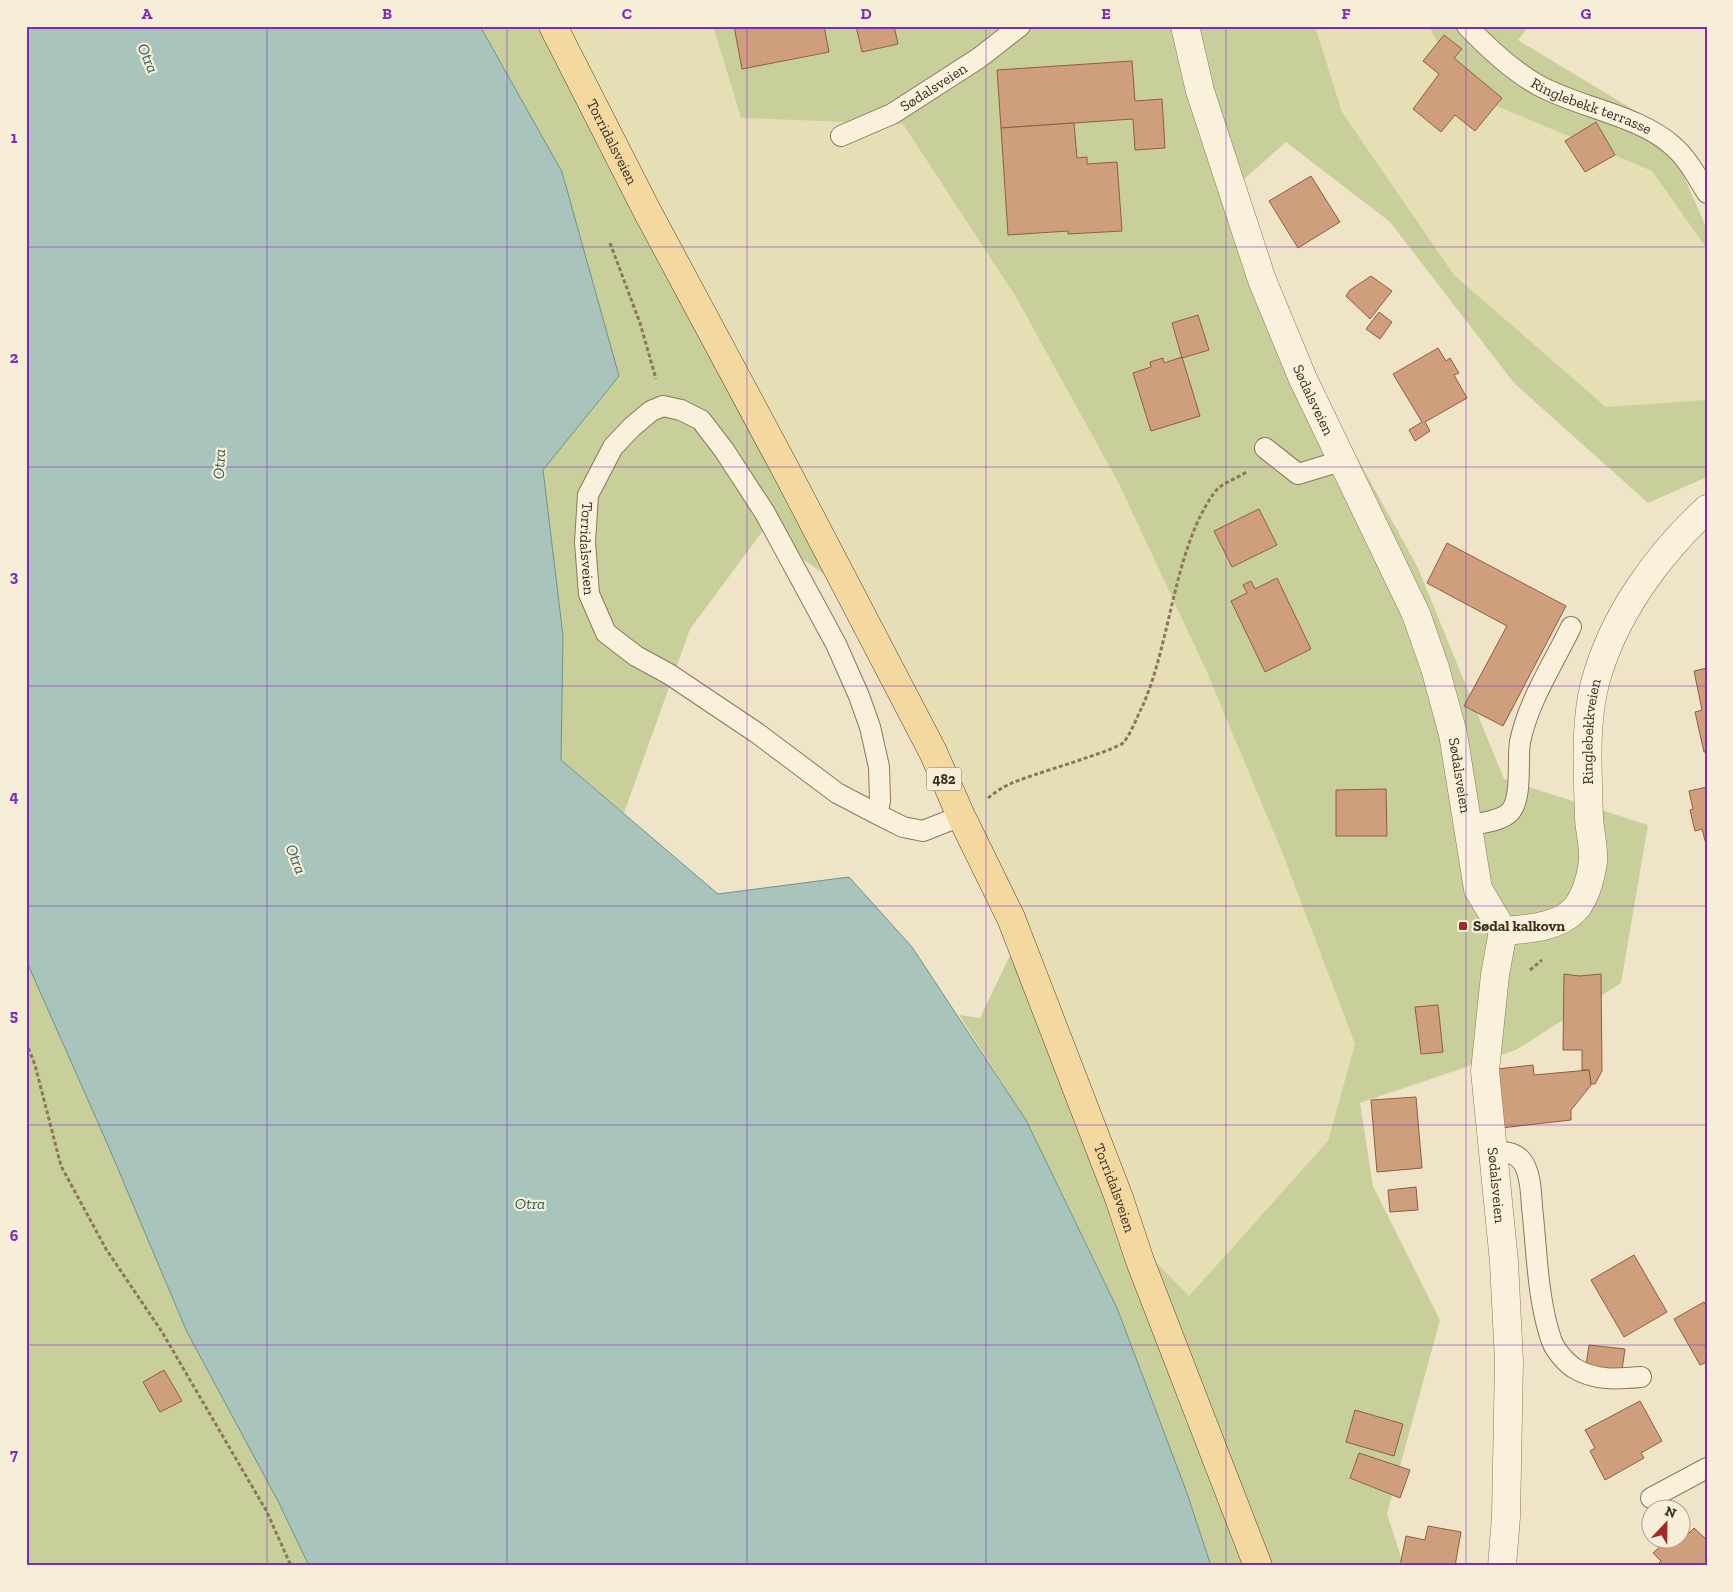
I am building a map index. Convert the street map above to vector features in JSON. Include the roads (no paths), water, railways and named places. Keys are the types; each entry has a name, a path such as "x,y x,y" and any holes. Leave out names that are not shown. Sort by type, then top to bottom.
{"main road":[{"name":"Torridalsveien","path":"553,26 646,209 788,474 933,752 961,816 1011,918 1119,1198 1140,1261 1258,1566"}],"street":[{"name":"Sødalsveien","path":"1185,26 1200,91 1262,280 1303,379 1416,614 1435,668 1454,734 1478,889 1503,931 1495,975 1485,1071 1504,1262 1510,1360 1506,1517 1502,1566"},
{"name":"Ringlebekkveien","path":"1503,931 1532,928 1557,921 1576,907 1587,889 1593,860 1589,820 1589,734 1596,682 1606,652 1641,584 1664,553 1707,509"}],"lane":[{"name":"Sødalsveien","path":"841,136 892,114 980,58 1003,37 1020,26"},
{"name":"Ringlebekk terrasse","path":"1467,26 1488,48 1538,84 1578,103 1651,131 1673,146 1694,170 1707,193"},
{"name":"Torridalsveien","path":"877,814 880,801 879,767 870,727 859,696 836,644 765,513 724,450 701,420 681,410 663,406 651,411 632,426 613,447 588,495 585,542 589,594 606,633 636,656 669,674 757,733 837,793 877,814 903,827 923,830 961,816"},
{"path":"1265,448 1298,474 1341,460"},
{"path":"1469,826 1510,813 1517,797 1520,745 1525,722 1571,627"},
{"path":"1493,1152 1510,1152 1522,1160 1530,1185 1541,1290 1551,1340 1557,1350 1574,1367 1590,1375 1607,1379 1641,1378"},
{"path":"1651,1498 1707,1468"}],"water":[{"name":"Otra","path":"26,26 480,26 562,172 619,376 543,470 563,636 561,760 718,894 849,877 912,947 1026,1120 1117,1308 1187,1493 1211,1566 309,1566 279,1503 187,1332 107,1143 26,960"}],"place":[{"name":"Sødal kalkovn","path":"1463,926"}]}
